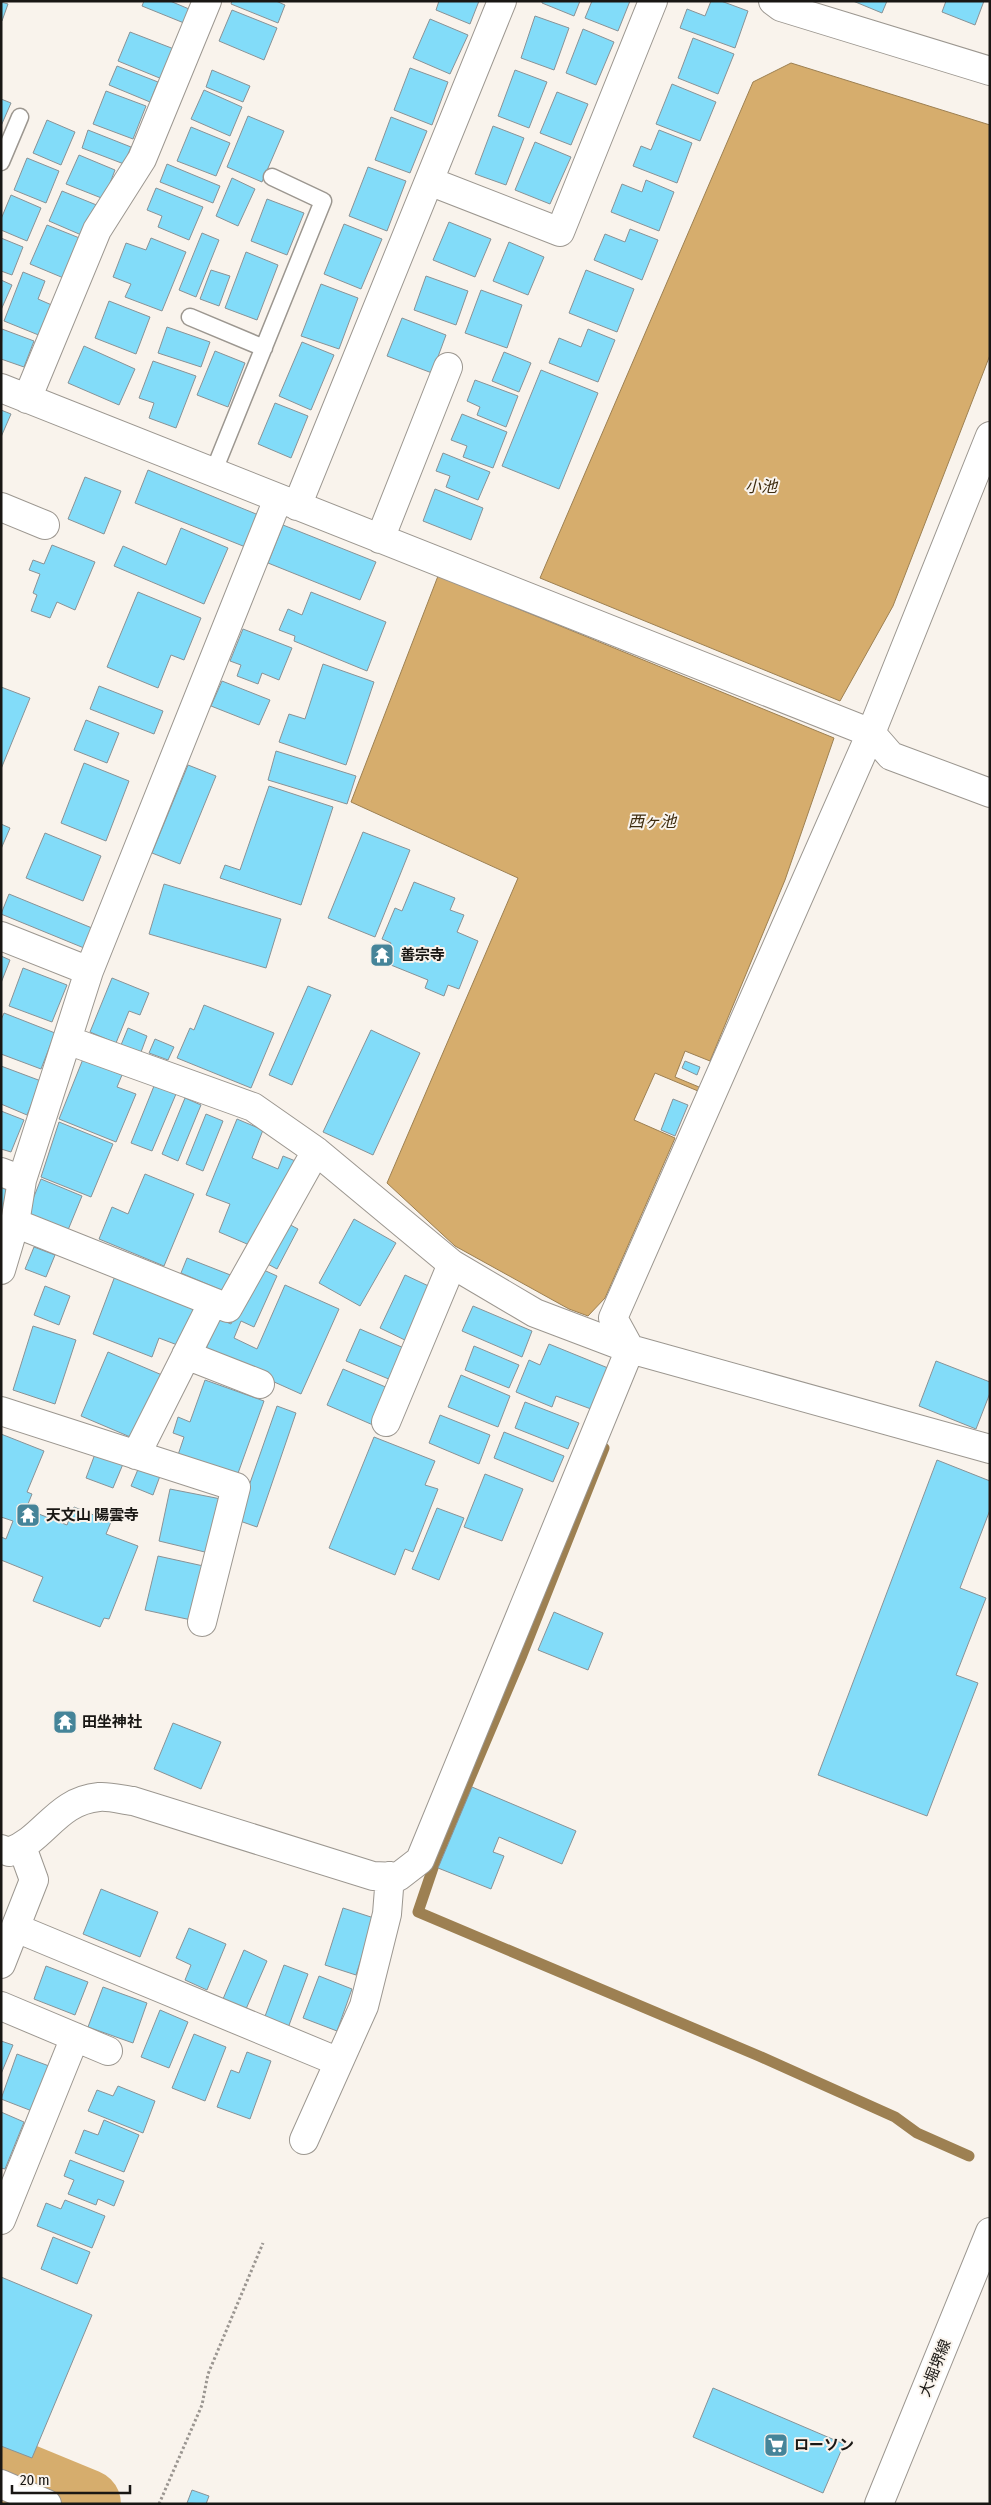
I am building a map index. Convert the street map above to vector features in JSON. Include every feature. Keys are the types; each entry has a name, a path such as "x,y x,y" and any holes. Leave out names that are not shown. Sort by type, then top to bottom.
{"street":[{"path":"27,398 97,230 142,159 207,1"},
{"path":"1,1270 15,1222 12,1176 67,1040 89,971 288,503 429,181 502,1"},
{"path":"429,181 560,232 653,1"},
{"path":"773,1 781,7 804,8 990,71"},
{"path":"380,539 448,367"},
{"path":"1,388 871,733 891,756 990,793"},
{"path":"630,1349 613,1318 871,733 990,436"},
{"path":"1,507 45,525"},
{"path":"1,936 89,971"},
{"path":"67,1040 253,1107 316,1151 452,1264 535,1313 630,1349 990,1449"},
{"path":"15,1222 228,1308 316,1151"},
{"path":"386,1422 452,1264"},
{"path":"136,1455 213,1302"},
{"path":"1,1964 34,1880 11,1848 68,1806 99,1797 133,1801 373,1876 398,1877 420,1860 630,1349"},
{"path":"186,1355 260,1384"},
{"path":"1,1411 236,1487 202,1622"},
{"path":"304,2140 364,2006 387,1914 390,1876"},
{"path":"16,1928 339,2062"},
{"path":"1,2006 108,2051"},
{"path":"1,2220 9,2181 75,2037"},
{"name":"大堀堺線","path":"879,2504 990,2232"},
{"path":"1,2484 47,2504"}],"lane":[{"path":"1,162 20,117"},
{"path":"213,473 323,201 272,178"},
{"path":"190,317 264,348"}],"path":[{"path":"158,2504 202,2404 208,2374 263,2243"}],"water":[{"name":"小池","path":"791,63 990,125 990,355 893,606 840,701 540,578 753,82"},
{"name":"西ヶ池","path":"438,576 834,738 785,880 710,1061 685,1051 675,1077 699,1087 698,1091 655,1073 634,1120 675,1138 605,1298 588,1316 569,1309 455,1246 387,1183 518,878 351,802"}],"building":[{"path":"144,1 170,1 189,9 184,23 142,6"},
{"path":"232,1 276,1 285,5 278,23 231,4"},
{"path":"439,1 479,1 470,24 436,10"},
{"path":"542,1 580,1 574,16 542,3"},
{"path":"592,1 630,1 618,31 585,18"},
{"path":"711,1 721,1 748,11 735,48 680,28 687,9 705,16"},
{"path":"853,1 887,1 882,13"},
{"path":"946,1 984,1 975,25 942,12"},
{"path":"1,2 8,4 2,21 1,21"},
{"path":"232,10 277,28 264,60 219,41"},
{"path":"535,16 569,28 554,70 521,58"},
{"path":"430,19 468,35 450,74 413,58"},
{"path":"583,29 614,42 596,85 566,73"},
{"path":"130,32 174,49 162,79 118,61"},
{"path":"693,38 734,54 718,94 678,78"},
{"path":"117,66 158,82 150,102 109,85"},
{"path":"410,68 448,82 432,125 394,110"},
{"path":"212,70 250,86 243,102 206,87"},
{"path":"515,70 547,82 529,128 498,116"},
{"path":"672,84 716,102 700,141 656,124"},
{"path":"204,90 242,107 230,136 191,119"},
{"path":"106,91 146,106 133,139 93,124"},
{"path":"557,92 588,104 571,145 540,133"},
{"path":"1,99 11,103 1,126"},
{"path":"248,116 284,131 262,182 227,167"},
{"path":"391,117 427,131 410,173 375,160"},
{"path":"47,120 75,132 61,165 33,153"},
{"path":"493,126 524,138 506,185 475,174"},
{"path":"191,127 230,143 216,176 177,161"},
{"path":"88,130 131,147 124,164 82,148"},
{"path":"659,130 692,143 677,183 633,166 641,146 651,150"},
{"path":"535,142 571,157 550,204 515,190"},
{"path":"79,155 115,170 104,199 66,184"},
{"path":"27,158 59,171 46,203 14,190"},
{"path":"167,164 220,186 213,203 160,182"},
{"path":"368,167 406,181 387,231 349,216"},
{"path":"232,178 255,189 238,226 216,216"},
{"path":"646,180 674,192 659,231 611,212 622,184 642,192"},
{"path":"156,188 203,207 189,240 158,227 162,216 147,210"},
{"path":"62,191 99,206 86,237 49,221"},
{"path":"11,195 41,208 27,241 1,230 1,219"},
{"path":"267,199 304,213 287,255 251,241"},
{"path":"449,222 491,239 475,277 433,260"},
{"path":"344,224 382,239 361,289 324,274"},
{"path":"47,225 82,239 66,279 30,264"},
{"path":"630,229 658,240 642,280 594,260 605,234 625,242"},
{"path":"202,233 219,240 196,297 179,290"},
{"path":"1,238 23,247 12,275 1,271"},
{"path":"151,238 186,252 162,311 125,297 131,284 113,277 126,243 146,250"},
{"path":"509,242 544,257 528,295 493,281"},
{"path":"246,252 278,265 257,320 225,308"},
{"path":"211,270 230,276 219,306 200,299"},
{"path":"586,270 634,289 617,332 569,313"},
{"path":"23,272 45,281 38,299 54,306 41,336 4,321"},
{"path":"426,276 468,291 456,325 414,310"},
{"path":"1,280 12,285 1,310"},
{"path":"321,284 358,298 339,349 301,336"},
{"path":"481,290 522,305 507,348 465,333"},
{"path":"109,301 150,317 136,354 95,338"},
{"path":"402,318 446,335 432,373 387,356"},
{"path":"167,327 210,342 201,367 158,353"},
{"path":"2,329 34,341 24,367 1,359"},
{"path":"588,329 615,340 598,382 549,363 559,338 581,347"},
{"path":"302,342 334,355 311,410 279,396"},
{"path":"84,346 135,369 119,405 68,383"},
{"path":"215,351 245,363 228,407 197,395"},
{"path":"504,352 531,363 519,392 492,381"},
{"path":"153,361 196,376 176,428 149,418 154,403 139,398"},
{"path":"541,370 598,393 559,489 502,466"},
{"path":"475,380 518,396 506,427 477,415 480,407 467,401"},
{"path":"275,403 308,416 291,458 258,444"},
{"path":"1,410 11,414 1,437"},
{"path":"462,414 507,432 493,468 463,457 467,446 451,440"},
{"path":"443,453 490,472 478,500 446,487 450,476 436,471"},
{"path":"148,470 261,516 248,548 135,503"},
{"path":"85,477 121,491 104,534 68,519"},
{"path":"435,489 483,508 471,540 423,521"},
{"path":"283,525 376,562 360,600 268,563"},
{"path":"181,528 228,548 204,604 114,566 123,546 166,565"},
{"path":"52,545 95,562 75,610 57,602 50,618 31,611 37,595 33,593 40,574 29,570 33,560 44,564"},
{"path":"138,592 201,618 184,660 171,655 158,688 107,667"},
{"path":"311,592 386,622 367,671 294,641 295,636 279,630 288,609 302,615"},
{"path":"243,629 292,648 279,680 262,673 258,684 237,676 241,665 230,661"},
{"path":"323,664 374,682 346,765 279,742 289,714 305,719"},
{"path":"222,681 270,700 259,725 211,706"},
{"path":"99,686 163,711 154,734 90,709"},
{"path":"1,687 30,698 1,769"},
{"path":"86,720 119,733 107,763 74,750"},
{"path":"276,751 356,776 347,804 268,780"},
{"path":"84,763 129,781 106,841 61,823"},
{"path":"188,765 216,776 180,864 152,853"},
{"path":"269,786 333,807 301,905 220,878 225,865 240,870"},
{"path":"1,824 10,828 1,849"},
{"path":"363,832 410,850 375,937 328,918"},
{"path":"45,833 101,856 83,901 26,878"},
{"path":"414,882 455,898 450,910 464,915 457,932 478,941 459,989 448,985 444,996 425,988 428,980 376,959 379,952 386,955 391,943 382,939 395,908 402,911"},
{"path":"164,884 281,919 266,968 149,934"},
{"path":"9,894 92,928 84,948 1,914"},
{"path":"1,956 10,960 1,983"},
{"path":"23,968 67,985 52,1022 9,1006"},
{"path":"112,978 149,993 140,1015 129,1011 116,1043 90,1032"},
{"path":"308,986 331,995 292,1085 269,1075"},
{"path":"204,1005 274,1033 251,1088 177,1058 190,1028 194,1030"},
{"path":"4,1013 55,1033 41,1069 1,1054 1,1020"},
{"path":"128,1028 147,1036 141,1052 121,1045"},
{"path":"371,1030 420,1053 373,1155 323,1132"},
{"path":"155,1039 174,1047 168,1060 149,1053"},
{"path":"83,1059 122,1075 117,1087 136,1094 116,1142 59,1119"},
{"path":"685,1061 700,1067 697,1075 682,1068"},
{"path":"1,1066 41,1081 27,1115 1,1104"},
{"path":"154,1086 176,1094 152,1151 131,1143"},
{"path":"185,1098 201,1105 178,1161 162,1154"},
{"path":"673,1099 688,1105 675,1136 661,1130"},
{"path":"1,1111 24,1120 11,1152 1,1149"},
{"path":"206,1114 223,1121 203,1171 186,1164"},
{"path":"237,1119 263,1130 252,1158 278,1169 283,1156 298,1162 254,1247 219,1232 230,1204 206,1195"},
{"path":"59,1122 113,1144 91,1197 41,1177"},
{"path":"145,1174 194,1194 164,1266 99,1239 112,1207 128,1214"},
{"path":"41,1179 82,1196 68,1230 27,1214"},
{"path":"1,1185 12,1189 1,1220"},
{"path":"354,1219 396,1243 360,1306 319,1283"},
{"path":"283,1221 298,1229 277,1269 262,1261"},
{"path":"34,1247 55,1255 46,1277 25,1269"},
{"path":"187,1258 233,1276 226,1292 181,1273"},
{"path":"257,1267 277,1276 254,1327 241,1321 234,1338 257,1349 285,1285 339,1309 301,1394 205,1351 219,1319 231,1324"},
{"path":"405,1275 435,1289 409,1342 380,1328"},
{"path":"115,1276 195,1307 180,1346 159,1338 152,1357 93,1334"},
{"path":"45,1286 70,1296 59,1325 34,1315"},
{"path":"473,1306 532,1331 522,1357 462,1331"},
{"path":"33,1326 76,1340 55,1404 13,1390"},
{"path":"360,1329 404,1348 391,1380 346,1361"},
{"path":"549,1344 608,1368 591,1409 556,1396 552,1407 516,1392 529,1360 540,1365"},
{"path":"474,1346 519,1365 509,1388 465,1370"},
{"path":"108,1352 162,1375 135,1439 81,1416"},
{"path":"936,1361 990,1382 990,1393 976,1429 919,1406"},
{"path":"343,1369 388,1388 373,1425 327,1405"},
{"path":"461,1375 510,1396 498,1427 448,1407"},
{"path":"205,1380 264,1401 237,1476 178,1455 184,1437 173,1433 178,1417 190,1422"},
{"path":"525,1402 579,1423 568,1449 515,1428"},
{"path":"277,1406 296,1413 257,1527 237,1520"},
{"path":"440,1415 490,1435 479,1464 429,1443"},
{"path":"504,1432 564,1456 553,1482 494,1458"},
{"path":"1,1434 44,1451 27,1492 32,1494 26,1509 67,1525 74,1507 111,1522 106,1534 138,1546 109,1619 104,1618 100,1627 33,1601 43,1577 1,1560 1,1537 6,1539 13,1521 1,1517"},
{"path":"374,1437 435,1461 425,1485 438,1489 413,1552 405,1549 395,1575 329,1548"},
{"path":"95,1454 123,1464 113,1488 86,1478"},
{"path":"937,1460 990,1481 990,1510 960,1588 986,1598 956,1675 978,1683 927,1816 818,1775"},
{"path":"139,1467 160,1476 153,1495 131,1486"},
{"path":"485,1474 523,1489 502,1541 464,1527"},
{"path":"170,1489 221,1499 209,1553 159,1541"},
{"path":"437,1508 464,1518 439,1580 412,1569"},
{"path":"158,1556 208,1567 196,1621 145,1610"},
{"path":"554,1612 603,1633 588,1670 538,1650"},
{"path":"173,1723 221,1742 201,1789 154,1769"},
{"path":"472,1787 576,1831 562,1864 499,1837 493,1852 504,1856 491,1889 438,1868"},
{"path":"101,1889 158,1912 140,1957 83,1934"},
{"path":"343,1908 374,1918 356,1975 325,1965"},
{"path":"189,1928 226,1944 207,1990 185,1980 191,1965 176,1958"},
{"path":"244,1950 267,1961 246,2009 223,1999"},
{"path":"284,1965 308,1974 288,2028 264,2019"},
{"path":"46,1966 88,1982 75,2015 34,1999"},
{"path":"319,1976 352,1989 337,2031 303,2018"},
{"path":"103,1987 147,2003 133,2043 88,2027"},
{"path":"160,2010 188,2022 169,2068 141,2057"},
{"path":"194,2034 226,2047 205,2101 172,2088"},
{"path":"1,2041 13,2045 1,2074"},
{"path":"247,2052 271,2061 250,2119 217,2107 231,2070 239,2073"},
{"path":"17,2054 49,2066 32,2111 1,2099"},
{"path":"118,2086 155,2101 143,2133 88,2111 97,2090 113,2096"},
{"path":"1,2112 24,2122 5,2169 1,2168"},
{"path":"104,2120 139,2135 124,2172 75,2153 84,2130 98,2135"},
{"path":"70,2160 124,2181 114,2206 98,2199 96,2205 68,2194 74,2180 64,2176"},
{"path":"65,2200 105,2216 92,2248 37,2226 46,2203 61,2209"},
{"path":"53,2237 90,2252 77,2284 41,2269"},
{"path":"1,2277 92,2315 32,2458 1,2446"},
{"path":"713,2388 844,2444 823,2493 693,2437"},
{"path":"192,2490 209,2496 206,2504 187,2503"}],"waterway":[{"path":"604,1448 522,1655 437,1856 418,1912 759,2056 895,2117 917,2133 969,2156"},
{"path":"1,2469 86,2504"}],"place":[{"name":"善宗寺","path":"382,955"},
{"name":"天文山 陽雲寺","path":"28,1515"},
{"name":"田坐神社","path":"65,1722"},
{"name":"ローソン","path":"776,2445"}]}
